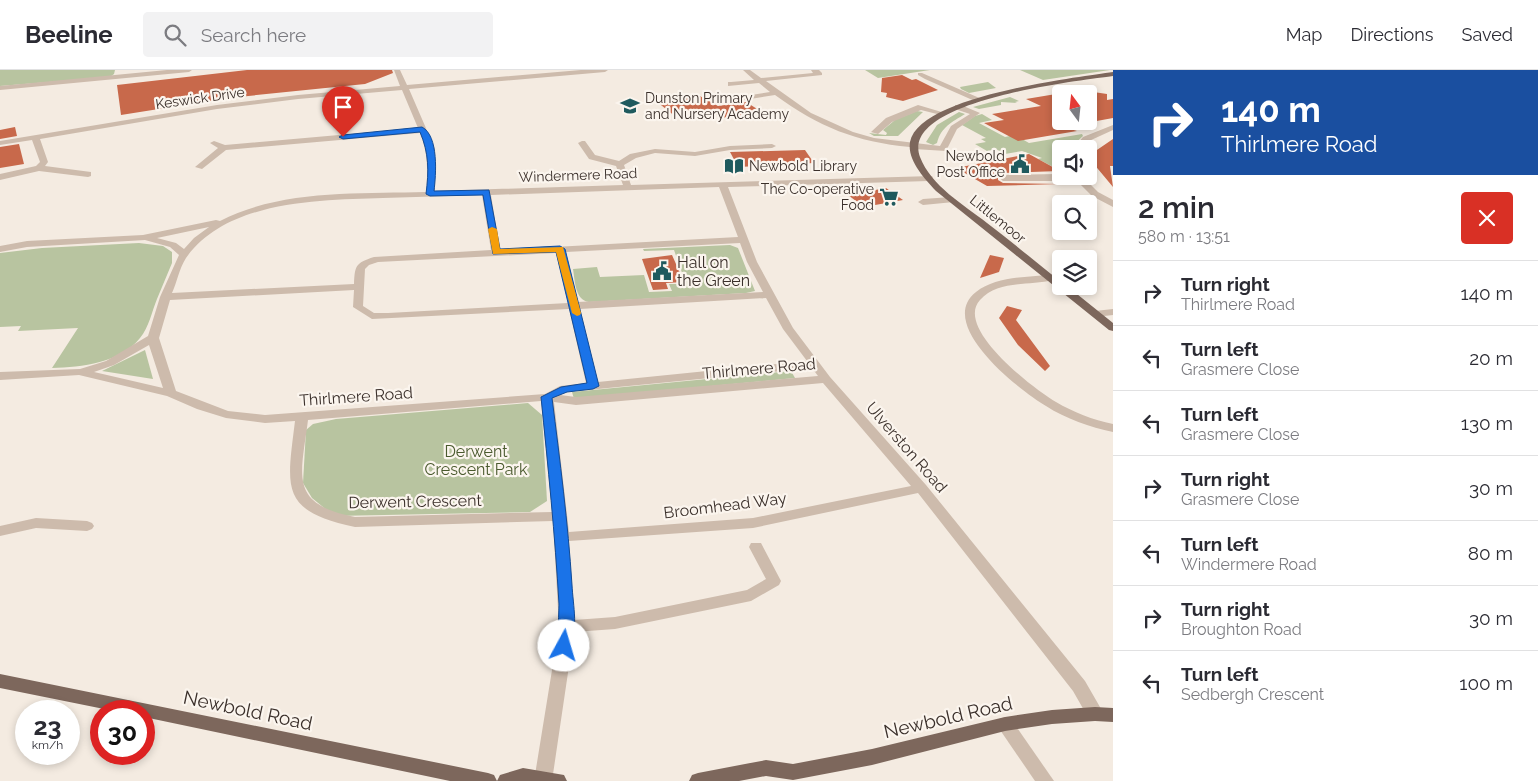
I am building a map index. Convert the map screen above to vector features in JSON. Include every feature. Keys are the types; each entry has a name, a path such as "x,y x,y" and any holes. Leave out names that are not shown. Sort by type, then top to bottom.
{"main road":[{"path":"914,146 915,137 924,125 941,113 958,106 1005,93 1113,74"},
{"name":"Littlemoor","path":"914,146 918,162 929,178 952,200 1113,328"},
{"name":"Newbold Road","path":"0,681 488,781"},
{"name":"Newbold Road","path":"698,781 766,768 790,776 1005,724 1052,717 1095,714 1113,715"},
{"path":"506,781 523,776 548,781"}],"street":[{"path":"0,88 121,74 189,70"},
{"path":"397,70 430,149 432,173 430,194"},
{"name":"Keswick Drive","path":"0,143 226,106 298,97 605,70"},
{"path":"746,70 793,106 814,118 850,134 870,140 943,149 954,128 976,113 958,106"},
{"path":"732,84 820,74 814,70"},
{"path":"920,74 980,100"},
{"path":"742,99 776,93"},
{"path":"875,132 889,120 921,107 941,113"},
{"path":"1085,140 1113,127"},
{"path":"214,143 224,148 422,130"},
{"path":"35,136 44,162 39,168"},
{"path":"572,147 583,145 591,157 620,164 633,156 650,152 668,151 695,154 730,148 772,146"},
{"path":"199,167 224,148"},
{"path":"620,164 628,188"},
{"path":"0,177 39,168 88,174"},
{"path":"797,170 804,182"},
{"path":"757,173 763,184"},
{"path":"1003,178 1052,176"},
{"path":"672,177 677,186"},
{"name":"Windermere Road","path":"0,249 27,244 143,238 231,220 280,203 311,199 929,178"},
{"name":"Ulverston Road","path":"723,185 743,240 769,295 788,329 826,379 921,488 1079,686 1095,714"},
{"path":"1086,185 1095,194 1113,204"},
{"path":"486,192 496,252"},
{"path":"923,202 952,200"},
{"name":"Windermere Road","path":"165,297 184,255 200,238 231,220"},
{"name":"Windermere Road","path":"143,238 173,245 184,255"},
{"path":"743,240 377,259 365,263 360,268 358,307 372,316 769,295"},
{"path":"560,249 593,386"},
{"path":"1048,278 1008,283 986,290 972,302 968,318 978,339 1004,369 1026,387 1050,404 1103,426 1113,428"},
{"path":"171,392 153,338 165,297 359,287"},
{"path":"1095,314 1113,312"},
{"name":"Thirlmere Road","path":"0,376 79,372 110,363 153,338"},
{"name":"Thirlmere Road","path":"547,397 564,389 815,364"},
{"name":"Thirlmere Road","path":"79,372 171,392 201,406 226,414 265,418 547,397 576,400 826,379"},
{"path":"547,397 562,537 567,627 548,781"},
{"name":"Derwent Crescent","path":"302,416 295,483 300,496 312,510 333,519 355,522 559,516"},
{"name":"Broomhead Way","path":"562,537 659,531 753,522 921,488"},
{"path":"0,531 36,523 87,526"},
{"path":"567,627 615,623 750,595 774,581 756,547"},
{"path":"1005,724 1046,781"}],"green space":[{"path":"0,70 115,70 114,74 110,77 0,86"},
{"path":"865,70 930,70 878,78"},
{"path":"1020,70 1110,70 1043,80"},
{"path":"988,82 996,88 969,93 960,87"},
{"path":"1010,97 1019,101 1015,102 1017,103 1001,102 1001,105 979,109 973,107"},
{"path":"917,111 923,112 898,136 874,136 869,133 886,135 887,133 883,130 895,120"},
{"path":"959,112 965,114 951,122 944,129 937,143 933,145 926,142 937,125"},
{"path":"982,114 992,120 979,123 1005,137 1015,135 1029,143 1082,134 1083,136 1079,140 1052,140 1052,166 1038,159 1042,158 1022,151 1005,154 996,149 987,151 975,144 986,142 981,139 986,138 962,125 975,116"},
{"path":"139,243 163,246 172,252 172,263 146,329 132,346 122,353 88,365 52,368 78,328 18,331 21,326 0,327 0,253 42,248"},
{"path":"730,245 738,248 755,291 589,302 581,298 576,289 573,269 597,267 600,277 644,275 649,292 672,291 669,284 686,284 674,250 644,251 643,249"},
{"path":"145,350 153,379 102,371"},
{"path":"791,371 795,378 574,399 572,392"},
{"name":"Derwent Crescent Park","path":"528,403 542,415 547,501 530,512 334,516 312,498 303,483 306,430 313,424 336,419"}],"building":[{"path":"247,70 392,70 393,73 365,84 228,98 121,115 117,85"},
{"path":"902,75 912,80 916,79 938,90 903,101 886,97 887,93 881,92 882,78"},
{"path":"1098,93 1107,94 1107,100 1113,99 1113,118 1098,121"},
{"path":"698,95 718,106 746,102 762,112 721,118 712,112 676,117 656,101"},
{"path":"1052,95 1052,130 1077,131 1018,141 984,123 1004,120 992,114 1041,106 1026,99"},
{"path":"15,127 17,136 0,139 0,130"},
{"path":"1113,139 1113,166 1110,166 1113,187 1097,168 1097,150"},
{"path":"19,144 24,164 0,168 0,147"},
{"path":"805,150 814,163 738,167 730,152"},
{"path":"1029,154 1052,167 1052,171 1003,173 998,176 998,180 1003,183 1052,184 987,186 956,168"},
{"path":"886,188 903,200 864,207 848,195"},
{"name":"Hall on the Green","path":"672,255 684,282 666,283 668,289 653,290 642,259"},
{"path":"990,255 1004,258 999,272 980,278"},
{"path":"1007,306 1022,310 1016,320 1050,366 1045,371 1018,345 999,318"}],"slow traffic":[{"path":"492,229 496,252 560,249 577,313"}],"place":[{"name":"Dunston Primary and Nursery Academy","path":"630,106"},
{"name":"Newbold Post Office","path":"1020,164"},
{"name":"Newbold Library","path":"734,166"},
{"name":"The Co-operative Food","path":"889,197"},
{"name":"Hall on the Green","path":"662,271"}],"route":[{"path":"343,137 422,130 430,149 432,173 430,194 486,192 496,252 560,249 593,386 564,389 547,397 562,537 567,627 564,646"}]}
